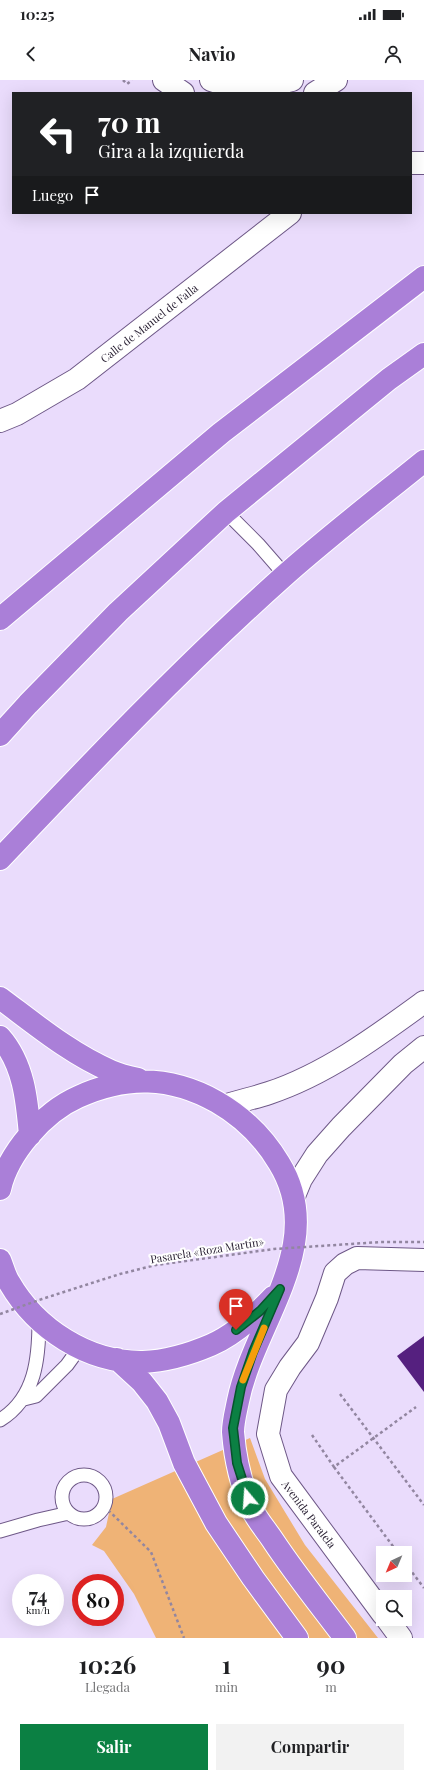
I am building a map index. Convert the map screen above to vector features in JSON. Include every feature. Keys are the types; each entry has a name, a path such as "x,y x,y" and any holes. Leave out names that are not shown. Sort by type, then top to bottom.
{"highway":[{"path":"0,620 221,433 424,277"},
{"path":"0,736 28,704 118,612 226,512 389,379 424,354"},
{"path":"0,859 107,746 202,652 285,575 424,461"},
{"path":"0,998 46,1032 90,1061 112,1072 141,1080 183,1086 224,1106 249,1124 270,1148 285,1172 294,1196 296,1242 290,1265 253,1352 241,1387 233,1428 237,1463 252,1510 281,1552 345,1638"},
{"path":"0,1037 19,1069 27,1101 30,1135"},
{"path":"1,1182 18,1151 30,1135 51,1114 70,1101 103,1087 141,1080"},
{"path":"0,1260 3,1287 60,1337 96,1354 117,1359 143,1362 169,1359 212,1345 236,1330 260,1311 280,1289"},
{"path":"117,1359 142,1382 157,1401 169,1423 184,1463 216,1522 253,1578 297,1638"}],"street":[{"path":"164,80 182,92"},
{"path":"210,80 224,85 266,87 292,80"},
{"path":"316,92 336,80"},
{"path":"412,163 424,163"},
{"name":"Calle de Manuel de Falla","path":"0,421 17,414 77,379 289,214"},
{"path":"224,1106 269,1093 324,1068 361,1047 424,1002"},
{"path":"294,1196 301,1178 317,1154 341,1127 403,1064 424,1047"},
{"name":"Avenida Paralela","path":"376,1605 281,1476 268,1434 276,1390 290,1367 308,1343 336,1273 345,1264 357,1258 424,1260"},
{"path":"392,1626 401,1638"}],"lane":[{"path":"226,512 258,544 285,575"},
{"path":"0,1420 24,1399 34,1375 39,1347 39,1320"},
{"path":"24,1399 36,1396 67,1365 80,1347"},
{"path":"84,1476 97,1480 105,1492 104,1506 100,1512 88,1519 80,1519 68,1513 62,1500 65,1486 70,1480 77,1477 84,1476"},
{"path":"0,1531 68,1513"}],"path":[{"path":"124,80 127,84 132,80"},
{"name":"Pasarela «Roza Martín»","path":"0,1314 120,1274 156,1265 274,1249 381,1242 424,1242"},
{"path":"340,1394 424,1505"},
{"path":"334,1467 416,1408"},
{"path":"312,1435 393,1546"},
{"path":"104,1506 151,1552 184,1638"},
{"path":"412,1572 424,1588"}],"shaded area":[{"path":"250,1438 265,1479 305,1545 378,1638 156,1638 134,1594 124,1580 124,1574 120,1574 104,1551 92,1545 106,1527 112,1499"}],"building":[{"path":"424,1336 424,1392 397,1356"}],"slow traffic":[{"path":"243,1380 253,1352 264,1328"}],"route":[{"path":"236,1330 260,1311 280,1289 253,1352 241,1387 233,1428 237,1463 248,1498"}]}
